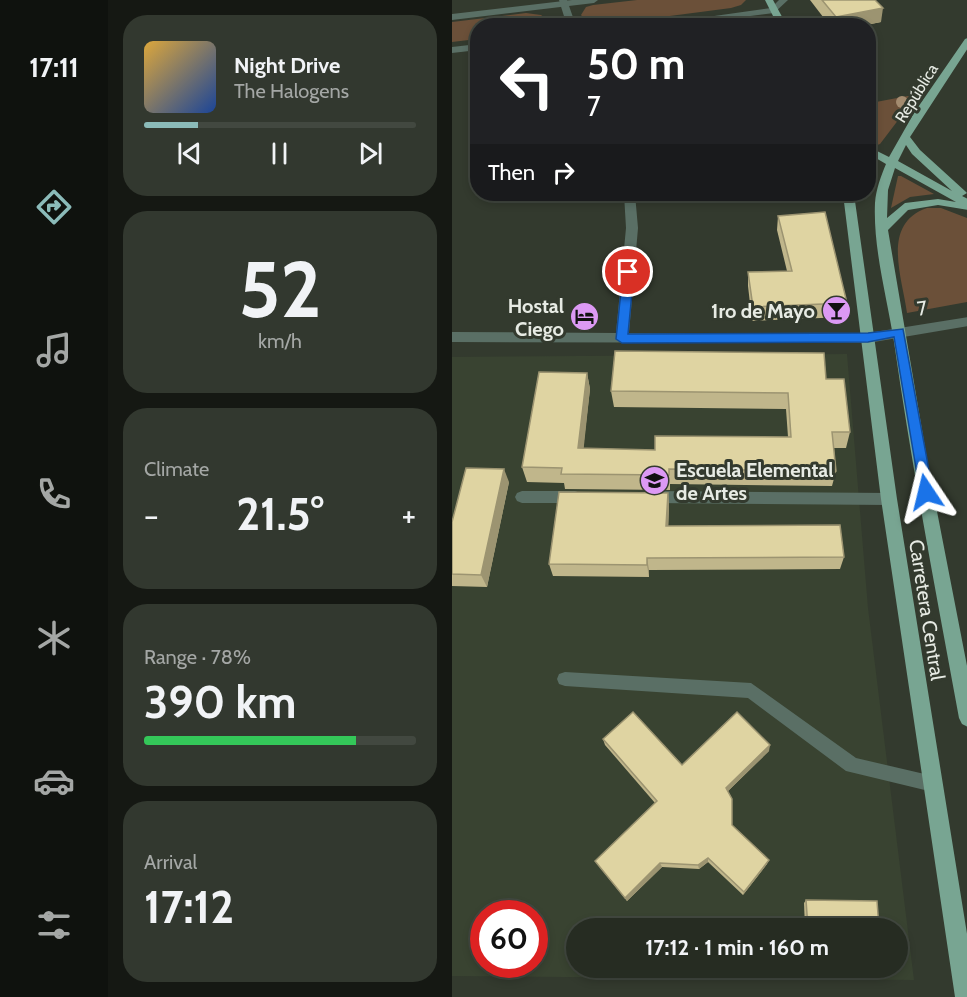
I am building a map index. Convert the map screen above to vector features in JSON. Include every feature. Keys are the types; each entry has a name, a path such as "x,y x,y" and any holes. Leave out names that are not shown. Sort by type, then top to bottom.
{"main road":[{"path":"769,0 778,18"},
{"name":"República","path":"892,161 910,129 968,41"},
{"path":"906,138 916,152 968,199"},
{"path":"876,153 968,206"},
{"name":"Carretera Central","path":"892,161 882,192 883,228 899,332 968,718"},
{"name":"Carretera Central","path":"849,201 889,499 966,997"},
{"path":"883,228 905,207 938,202 968,206"}],"street":[{"path":"452,17 594,0"},
{"path":"710,18 774,10 784,0"},
{"path":"564,2 569,18"},
{"path":"452,50 470,48"},
{"path":"622,339 632,228 630,201"},
{"name":"7","path":"452,337 868,338 968,321"}],"lane":[{"path":"522,497 593,497"},
{"path":"641,497 889,499"},
{"path":"565,679 751,691 852,765 933,784"}],"shaded area":[{"path":"637,0 746,0 741,5 731,8 655,18 583,18 581,15 586,7"},
{"path":"526,13 541,15 545,18 485,18"},
{"path":"470,20 470,40 452,42 452,22"},
{"path":"918,94 877,145 876,144 876,102"},
{"path":"898,176 934,194 910,197 891,208"},
{"path":"927,208 941,208 967,218 967,302 907,313 899,268 899,238 904,226 913,216"},
{"path":"847,354 868,608 906,918 566,918 566,977 548,977 548,900 470,900 470,976 452,976 452,357"},
{"path":"908,931 914,980 683,978 908,978"}],"building":[{"path":"822,0 875,0 883,8 836,17"},
{"path":"825,212 847,303 753,307 748,272 792,271 778,216"},
{"path":"615,351 824,353 826,379 844,379 850,432 832,432 836,471 669,469 669,475 561,474 562,468 522,467 539,372 587,373 578,448 655,450 655,436 791,437 788,393 611,391"},
{"path":"466,468 504,469 481,575 452,574 452,522"},
{"path":"559,492 668,493 666,526 840,525 844,557 647,558 647,565 549,564"},
{"path":"633,712 682,765 737,712 770,745 726,788 732,799 732,825 769,860 744,892 708,858 698,865 660,863 625,898 595,861 657,801 603,739"},
{"path":"806,900 877,901 878,918 807,918"}],"place":[{"name":"1ro de Mayo","path":"836,311"},
{"name":"Hostal Ciego","path":"585,317"},
{"name":"Escuela Elemental de Artes","path":"655,481"}],"route":[{"path":"628,272 622,339 868,338 899,332 926,492"}]}
